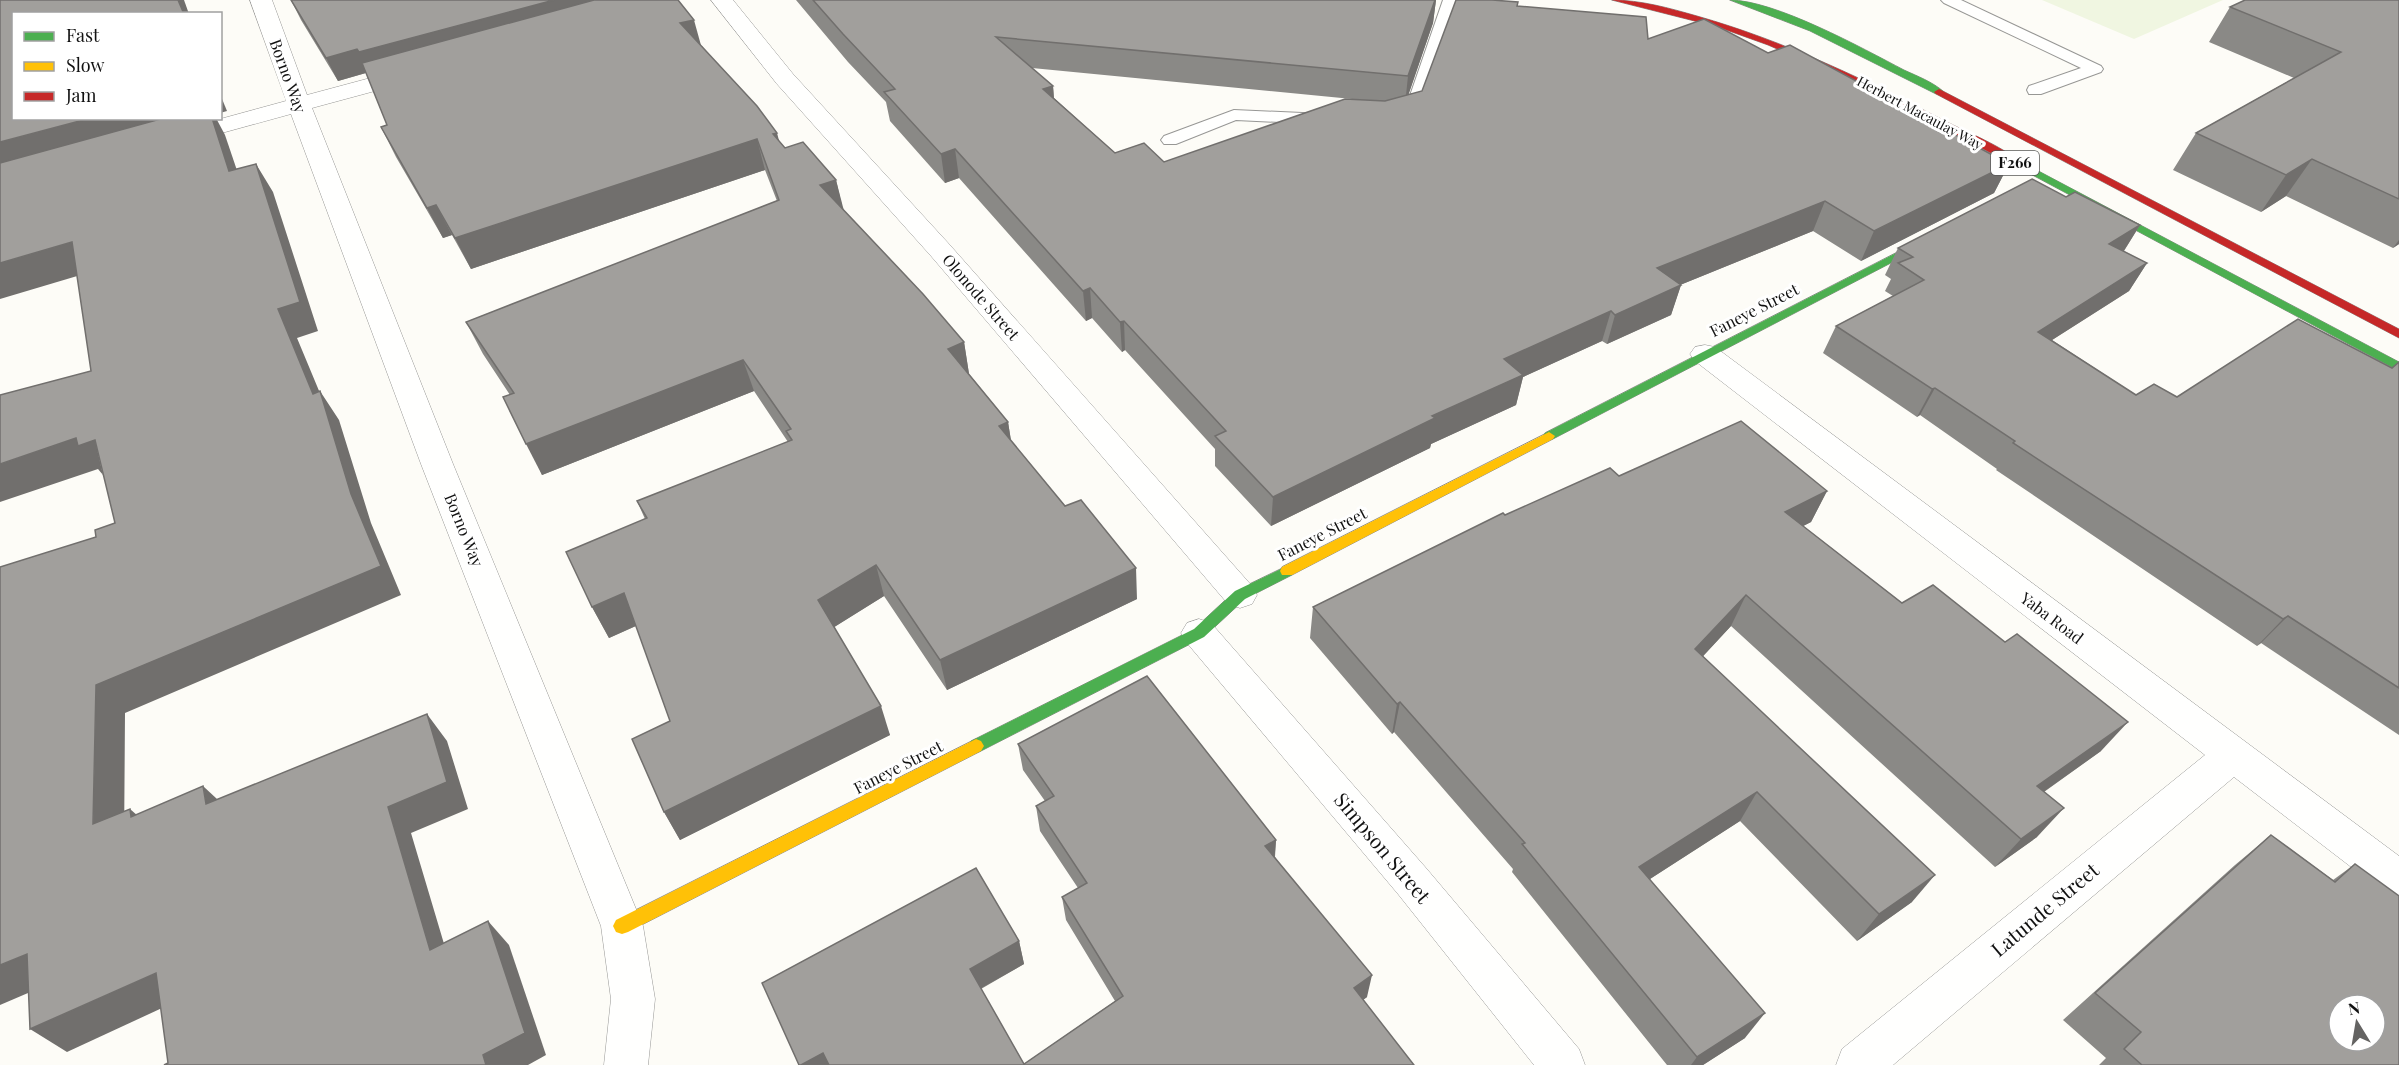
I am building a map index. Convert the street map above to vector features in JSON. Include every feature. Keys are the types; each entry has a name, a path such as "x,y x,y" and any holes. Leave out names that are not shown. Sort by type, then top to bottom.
{"main road":[{"name":"Herbert Macaulay Way","path":"1616,0 1645,4 1710,19 1767,39 1880,90 2040,182 2399,367"},
{"name":"Herbert Macaulay Way","path":"1734,0 1768,5 1842,41 2399,333"},
{"name":"Faneye Street","path":"622,926 1199,633 1240,595 1949,229"}],"street":[{"name":"Borno Way","path":"261,0 390,345 622,926 633,999 626,1065"},
{"name":"Olonode Street","path":"722,0 785,79 940,250 1240,595"},
{"path":"161,143 437,67"},
{"name":"Yaba Road","path":"1705,354 2399,880"},
{"name":"Simpson Street","path":"1199,633 1412,881 1563,1065"},
{"name":"Latunde Street","path":"1858,1065 2233,755"}],"lane":[{"path":"1391,119 1412,113 1450,0"},
{"path":"1949,0 2095,69 2035,90"},
{"path":"1170,140 1234,115 1336,120"}],"green space":[{"path":"2042,0 2223,0 2134,39"}],"building":[{"path":"0,0 178,0 183,12 12,12 12,120 83,120 0,142"},
{"path":"291,0 554,0 359,52 357,49 326,58"},
{"path":"594,0 678,0 694,20 680,23 757,106 777,133 773,134 785,148 803,142 836,180 820,185 923,294 964,342 948,349 1008,422 999,426 1065,506 1081,500 1136,568 940,660 876,565 818,600 881,706 664,812 632,739 670,721 624,593 592,607 566,552 647,518 637,501 792,440 786,431 791,429 743,360 526,444 503,397 514,393 466,322 779,200 757,139 455,238 436,205 427,208 381,127 387,125 362,63"},
{"path":"813,0 1435,0 1408,76 996,37 1053,86 1043,89 1115,153 1144,143 1164,162 1345,99 1385,101 1422,91 1456,0 1492,0 1518,2 1517,6 1646,17 1648,39 1704,19 1768,53 1790,45 2009,164 1874,231 1825,201 1657,268 1681,285 1615,315 1611,311 1504,359 1523,375 1432,416 1435,418 1273,497 1215,436 1226,431 1124,321 1120,322 1090,288 1083,291 955,149 941,154 884,92 895,89"},
{"path":"2245,0 2399,0 2399,199 2312,159 2286,175 2196,133 2341,52 2230,7"},
{"path":"157,120 213,120 229,171 256,164 300,302 278,309 313,394 320,391 351,494 381,566 96,685 93,824 130,809 131,817 203,786 206,804 427,714 447,782 388,807 430,950 488,921 525,1033 483,1055 486,1065 164,1065 168,1063 156,973 30,1029 27,954 0,965 0,567 96,537 95,530 115,523 95,440 78,446 76,438 0,464 0,395 91,371 72,242 0,263 0,163"},
{"path":"2032,179 2066,197 2075,192 2140,225 2109,244 2147,263 2038,332 2136,395 2154,384 2177,397 2298,319 2392,368 2399,362 2399,688 2288,616 2283,619 2013,443 2015,441 1935,388 1932,389 1836,326 1924,280 1898,263 1913,257 1898,248"},
{"path":"1741,421 1827,491 1785,512 1902,603 1933,585 2005,642 2017,634 2128,722 2037,786 2064,808 2021,839 1746,595 1695,649 1935,875 1879,914 1757,792 1639,867 1765,1013 1697,1057 1522,844 1525,843 1400,702 1397,704 1313,607 1503,513 1505,515 1610,468 1619,476"},
{"path":"1147,676 1276,840 1265,846 1372,975 1354,988 1414,1065 829,1065 823,1053 799,1065 762,983 976,868 1019,941 970,969 1024,1064 1123,996 1062,897 1087,883 1036,806 1054,796 1018,744"},
{"path":"2271,835 2335,882 2355,864 2399,896 2399,1065 2142,1065 2124,1049 2141,1032 2095,993"}],"traffic: fast":[{"path":"1734,0 1813,29 1939,92"},
{"path":"2012,160 2399,367"},
{"path":"1549,436 1933,237"},
{"path":"976,746 1199,633 1240,595 1287,571"}],"traffic: slow":[{"path":"1287,571 1549,436"},
{"path":"622,926 976,746"}],"traffic: jam":[{"path":"1616,0 1721,25 1771,43 1869,86 2012,160"},
{"path":"1939,92 2399,334"}]}
